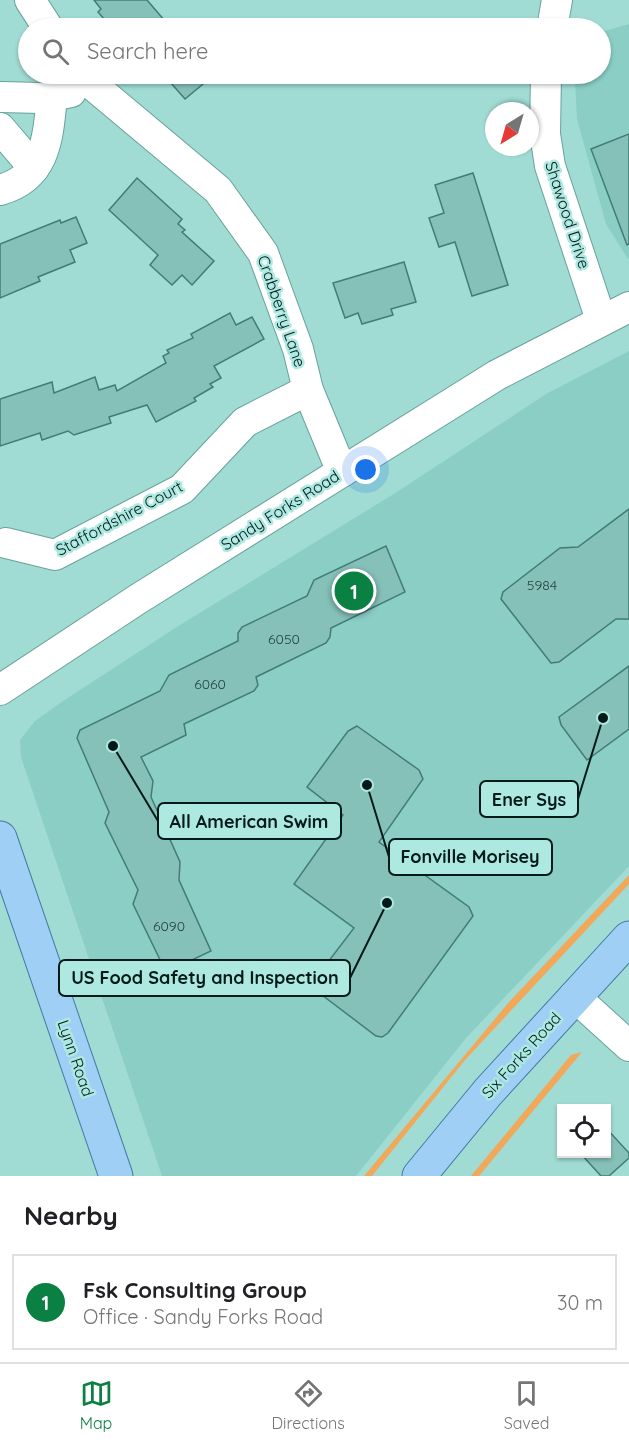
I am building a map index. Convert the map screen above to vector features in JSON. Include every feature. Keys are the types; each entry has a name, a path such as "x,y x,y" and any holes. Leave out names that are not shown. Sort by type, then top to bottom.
{"main road":[{"name":"Lynn Road","path":"0,838 116,1176"},
{"name":"Six Forks Road","path":"419,1176 488,1092 629,938"}],"street":[{"path":"30,0 42,18"},
{"path":"554,18 557,0"},
{"path":"0,97 52,96 80,84"},
{"name":"Crabberry Lane","path":"95,84 218,190 263,253 298,349 308,390 342,472"},
{"name":"Shawood Drive","path":"546,84 545,134 550,166 601,320"},
{"path":"0,190 26,178 48,143 52,96"},
{"path":"0,128 34,168"},
{"name":"Sandy Forks Road","path":"0,690 138,599 497,375 629,307"},
{"name":"Staffordshire Court","path":"6,543 55,555 182,489 245,422 308,390"},
{"path":"574,996 629,1046"}],"shaded area":[{"path":"629,24 628,259 606,224 577,119 575,84 611,84 611,29"},
{"path":"629,351 629,866 466,1038 356,1176 162,1176 21,757 20,740 35,721 180,625 397,492 546,394"},
{"path":"629,875 629,884 465,1060 372,1176 364,1176 509,1002"},
{"path":"582,1052 479,1176 471,1176 571,1055"}],"building":[{"path":"94,0 147,0 162,18 103,18 98,12 101,9"},
{"path":"172,84 203,84 185,99"},
{"path":"629,134 629,244 627,245 591,149"},
{"path":"473,173 508,285 472,296 455,242 439,247 429,218 444,213 435,185"},
{"path":"137,178 182,219 178,224 185,230 182,232 214,261 192,285 182,275 172,285 150,265 158,255 109,210"},
{"path":"76,217 87,243 70,250 75,262 38,277 40,281 0,298 0,244 60,220 61,223"},
{"path":"404,262 416,302 391,309 393,315 362,324 358,313 345,318 333,283"},
{"path":"230,313 236,325 252,317 264,339 214,366 221,378 210,384 213,387 194,398 196,401 156,422 147,405 109,417 111,423 74,435 68,431 42,440 40,433 0,446 0,399 52,382 54,393 95,377 99,390 115,385 117,391 166,363 163,356 169,353 167,350 193,338 191,334"},
{"path":"629,509 629,619 616,619 559,662 551,663 501,599 503,592 560,548 578,547"},
{"path":"386,546 405,592 331,628 330,637 326,643 256,677 258,685 254,691 184,724 186,735 141,757 153,781 151,797 180,862 179,880 211,951 173,969 165,970 133,904 138,890 105,823 109,812 77,738 80,730 160,691 169,675 238,641 238,633 242,627 307,596 314,580"},
{"path":"629,666 629,729 587,760 561,725 559,717"},
{"path":"357,726 419,770 423,779 379,842 469,907 473,916 388,1033 382,1037 376,1036 314,989 315,979 354,928 294,884 343,815 307,787 348,731"},
{"path":"611,1133 629,1153 629,1158 609,1176 601,1176 585,1158 611,1158"}],"place":[{"name":"Fsk Consulting Group","path":"354,591"},
{"name":"Ener Sys","path":"603,718"},
{"name":"All American Swim","path":"113,746"},
{"name":"Fonville Morisey","path":"367,785"},
{"name":"US Food Safety and Inspection","path":"387,903"}]}
